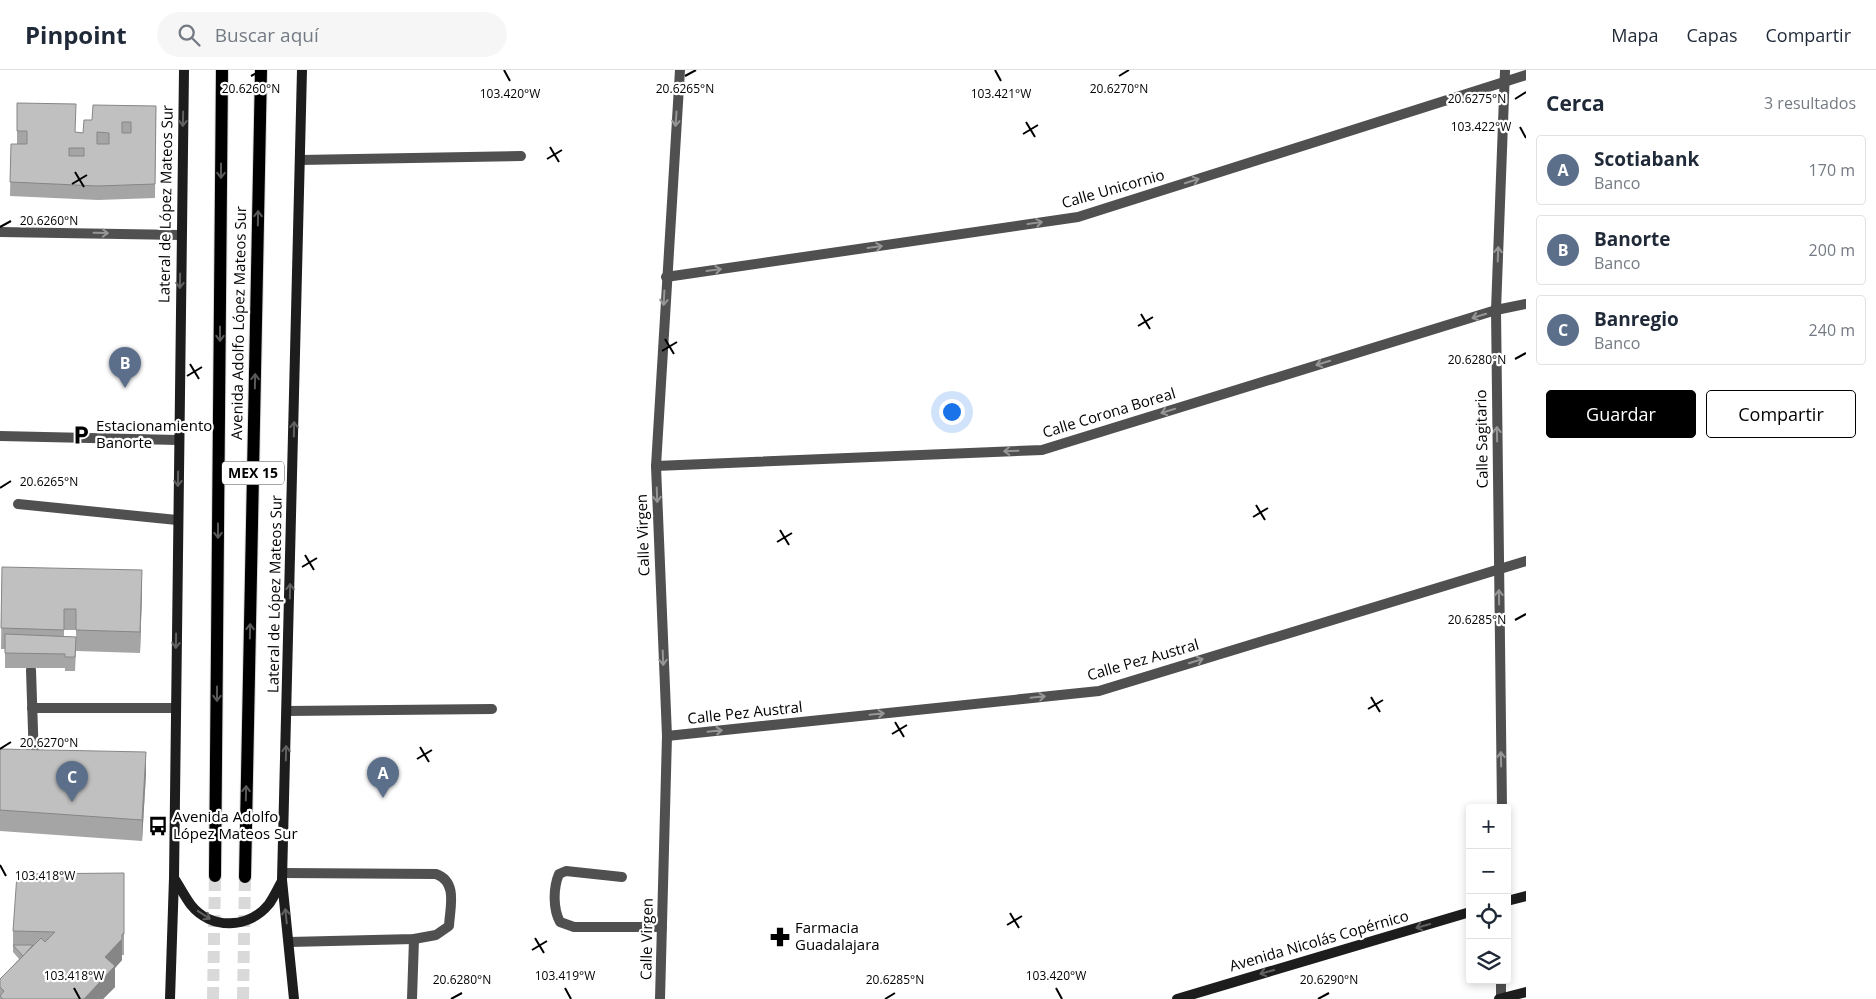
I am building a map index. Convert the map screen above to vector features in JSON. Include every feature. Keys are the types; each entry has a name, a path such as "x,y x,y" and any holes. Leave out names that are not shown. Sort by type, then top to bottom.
{"main road":[{"name":"Lateral de López Mateos Sur","path":"170,999 174,878 184,70"},
{"name":"Avenida Adolfo López Mateos Sur","path":"215,876 222,70"},
{"name":"Avenida Adolfo López Mateos Sur","path":"245,877 261,70"},
{"name":"Lateral de López Mateos Sur","path":"294,999 283,877 302,70"},
{"path":"174,878 192,906 206,917 221,924 236,924 249,920 268,905 283,877"},
{"path":"1511,900 1526,896"},
{"name":"Avenida Nicolás Copérnico","path":"1177,999 1466,913"},
{"path":"1500,999 1526,992"}],"street":[{"name":"Calle Virgen","path":"660,999 667,736 656,466 680,70"},
{"name":"Calle Unicornio","path":"666,277 1078,217 1505,75 1526,75"},
{"name":"Calle Sagitario","path":"1502,804 1496,310 1505,75"},
{"path":"300,160 521,156"},
{"path":"0,232 181,234"},
{"name":"Calle Corona Boreal","path":"656,466 1042,450 1496,310 1526,304"},
{"path":"0,436 178,440"},
{"path":"18,504 177,520"},
{"name":"Calle Pez Austral","path":"667,736 1099,691 1526,561"},
{"path":"31,670 34,761"},
{"path":"32,708 175,708"},
{"path":"287,711 492,709"},
{"path":"622,877 566,871 559,874 556,884 555,909 560,922 574,927 662,927"},
{"path":"283,877 441,876 451,886 449,926 436,935 414,939 289,942"},
{"path":"412,999 414,939"},
{"path":"1500,999 1501,984"}],"building":[{"path":"17,103 76,104 75,132 83,133 84,120 92,120 93,105 156,106 155,184 98,186 10,182 11,144 27,144 27,131 17,131","holes":["122,122 131,122 131,133 122,133","97,132 109,133 109,144 97,144","69,148 84,148 84,156 69,156"]},
{"path":"2,567 142,570 140,632 76,630 76,609 64,609 64,630 1,628"},
{"path":"5,634 76,637 75,657 65,657 65,654 5,653"},
{"path":"0,749 146,752 142,820 0,810"},
{"path":"124,873 124,934 122,934 122,939 105,957 115,966 84,999 3,999 0,996 4,991 0,987 0,979 41,938 45,942 55,932 13,931 17,874"},
{"path":"13,945 33,945 23,956"}],"tunnel":[{"path":"213,999 215,876"},
{"path":"243,999 245,877"}],"place":[{"name":"Banorte","path":"125,388"},
{"name":"Estacionamiento Banorte","path":"81,435"},
{"name":"Scotiabank","path":"383,798"},
{"name":"Banregio","path":"72,802"},
{"name":"Avenida Adolfo López Mateos Sur","path":"158,826"},
{"name":"Farmacia Guadalajara","path":"780,937"}]}
